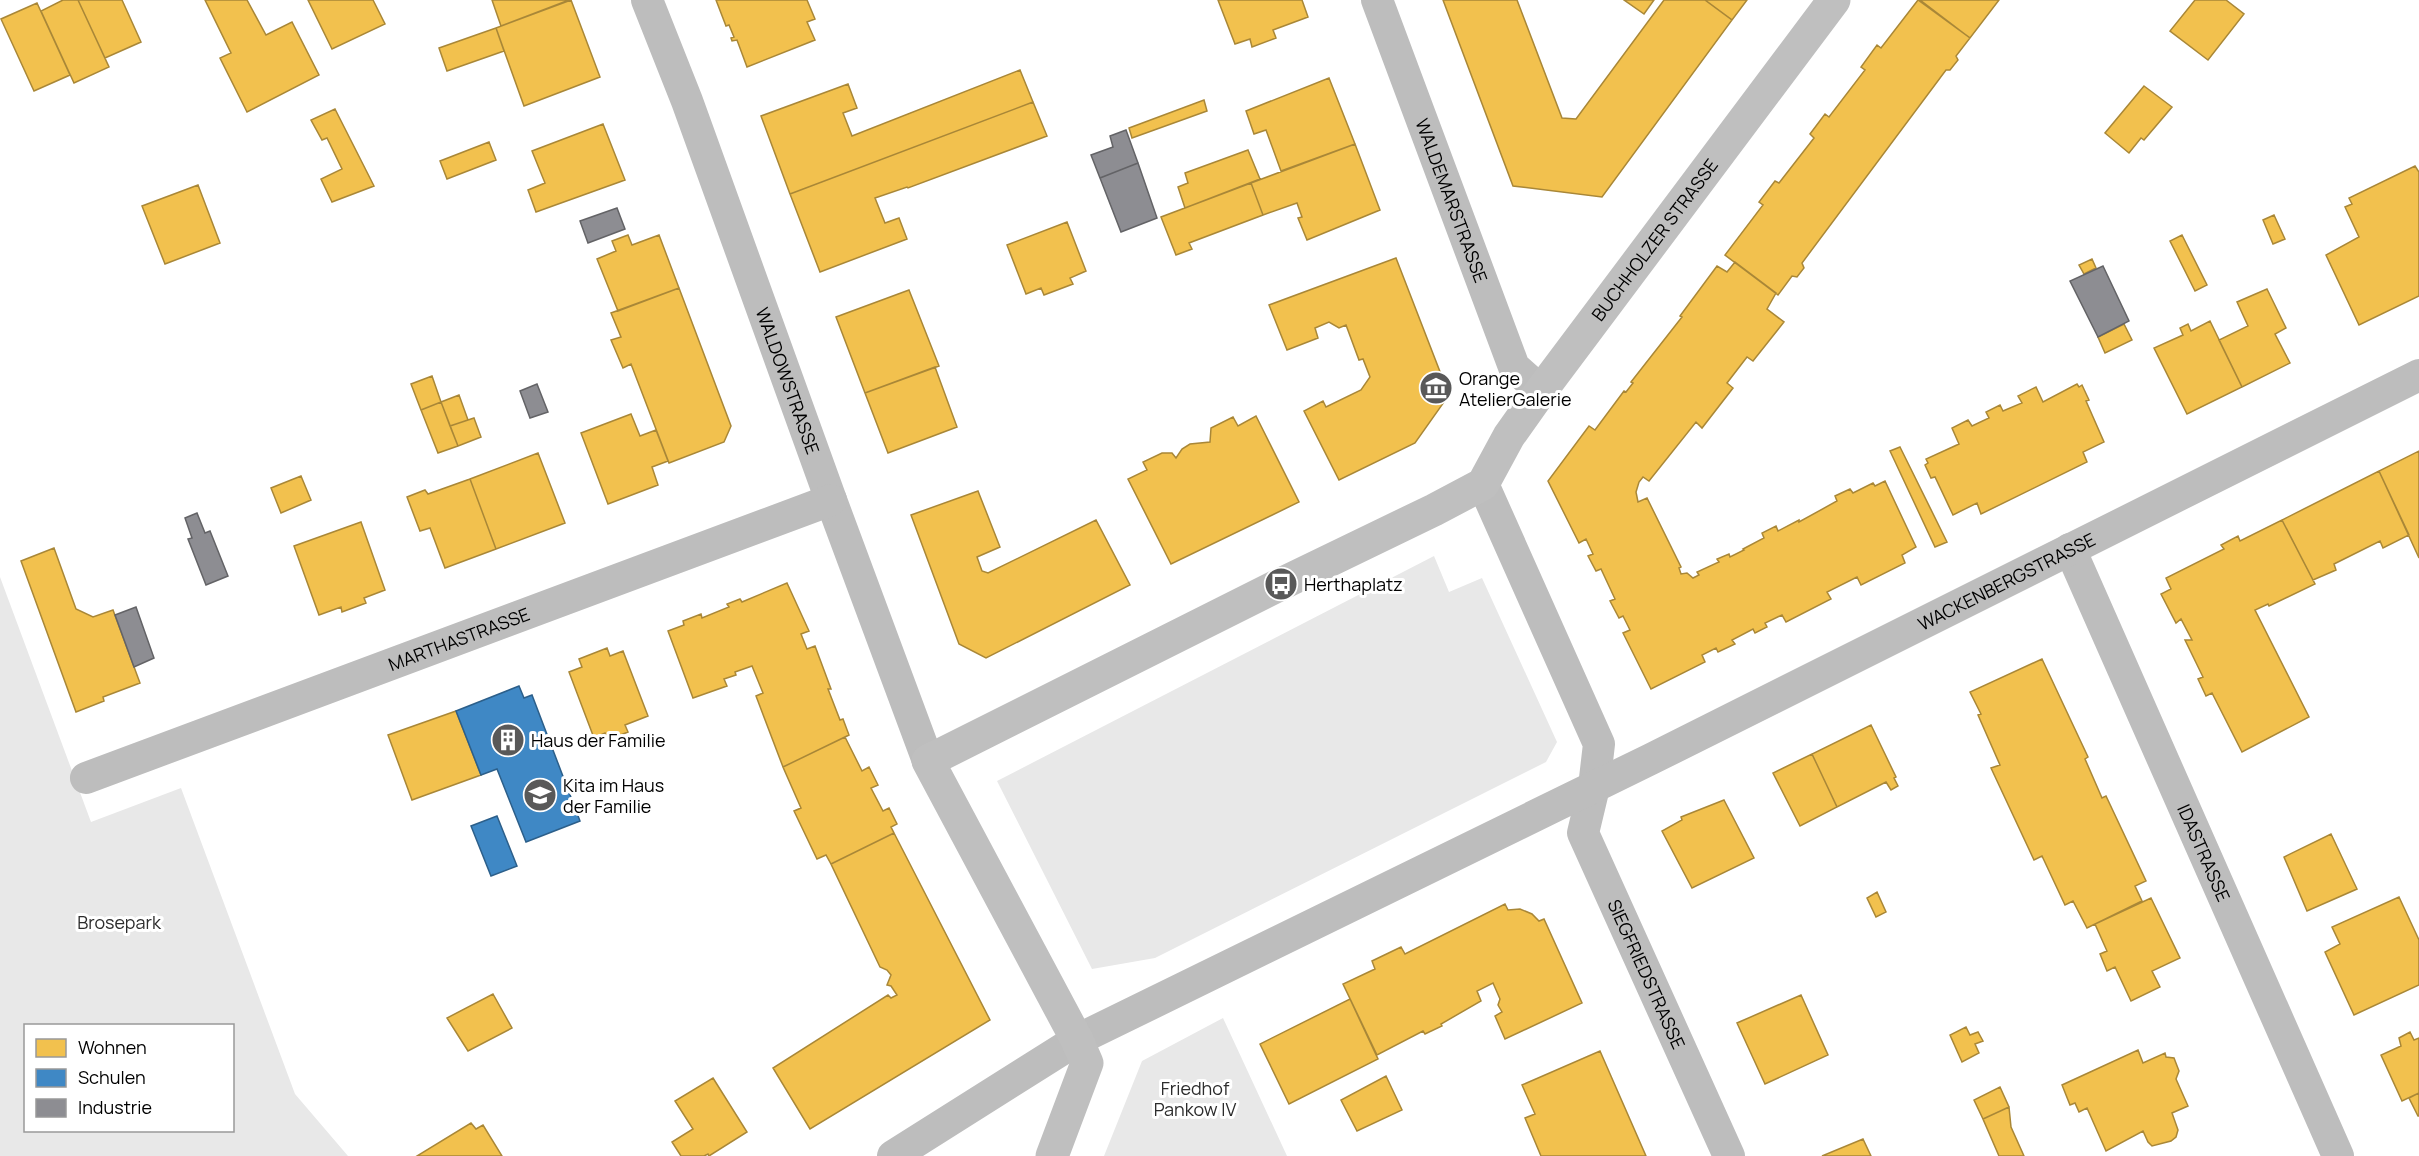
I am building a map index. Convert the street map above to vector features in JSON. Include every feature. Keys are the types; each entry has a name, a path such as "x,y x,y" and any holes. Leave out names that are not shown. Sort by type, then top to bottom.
{"street":[{"name":"WALDOWSTRASSE","path":"647,0 687,101 928,761"},
{"name":"WALDEMARSTRASSE","path":"1377,0 1514,367 1541,391"},
{"name":"BUCHHOLZER STRASSE","path":"1483,484 1503,445 1541,391 1834,0"},
{"name":"WACKENBERGSTRASSE","path":"1594,787 2419,375"},
{"path":"893,1156 1077,1040 1594,787 1599,744 1483,484 928,761 1077,1040 1087,1063 1052,1156"},
{"name":"MARTHASTRASSE","path":"86,778 831,500"},
{"name":"IDASTRASSE","path":"2070,549 2338,1156"},
{"name":"SIEGFRIEDSTRASSE","path":"1594,787 1583,833 1729,1156"}],"green space":[{"path":"1434,556 1449,592 1482,578 1557,742 1546,762 1155,958 1092,969 997,781"},
{"name":"Brosepark","path":"0,577 91,822 181,788 295,1094 348,1156 0,1156"},
{"name":"Friedhof Pankow IV","path":"1223,1018 1287,1156 1104,1156 1142,1061"}],"building: Wohnen":[{"path":"63,0 78,0 109,67 74,83 41,11"},
{"path":"78,0 122,0 141,42 105,58"},
{"path":"205,0 247,0 266,35 292,22 319,75 247,112 220,58 231,53"},
{"path":"308,0 373,0 385,24 332,49"},
{"path":"492,0 569,0 501,26"},
{"path":"571,0 600,77 524,106 496,28"},
{"path":"716,0 807,0 815,19 807,22 815,40 747,67 737,40 732,41 731,38 734,37 729,25 726,26"},
{"path":"1218,0 1302,0 1308,17 1273,30 1276,38 1252,47 1250,39 1235,44"},
{"path":"1443,0 1517,0 1562,118 1576,119 1664,0 1705,0 1732,20 1602,197 1513,186"},
{"path":"1624,0 1654,0 1644,14"},
{"path":"1705,0 1747,0 1732,20"},
{"path":"1918,0 1970,38 1956,56 1958,60 1950,70 1946,70 1802,263 1804,268 1797,277 1792,276 1778,295 1725,255 1763,205 1759,202 1775,181 1779,183 1814,138 1810,134 1825,114 1829,117 1865,70 1861,67 1877,45 1881,48"},
{"path":"1920,0 1999,0 1970,38"},
{"path":"2195,0 2226,0 2244,14 2208,60 2170,31"},
{"path":"37,3 70,75 34,91 1,19"},
{"path":"496,28 504,51 447,71 439,48"},
{"path":"1020,70 1033,102 790,194 761,116 848,84 857,108 843,113 852,136"},
{"path":"1329,78 1355,144 1281,171 1266,130 1254,134 1246,111"},
{"path":"2144,86 2172,107 2144,140 2141,138 2129,153 2105,133"},
{"path":"1204,100 1207,111 1132,138 1129,128"},
{"path":"1033,102 1047,136 875,198 885,223 899,218 907,239 820,272 790,194"},
{"path":"335,109 374,186 332,202 321,179 342,169 327,138 322,140 311,120"},
{"path":"603,124 625,180 536,212 528,190 545,183 532,151"},
{"path":"489,142 496,160 447,179 440,161"},
{"path":"1355,144 1380,210 1307,240 1298,218 1302,217 1297,203 1263,215 1251,183"},
{"path":"1248,150 1260,179 1185,208 1178,187 1188,183 1185,173"},
{"path":"2415,166 2419,172 2419,296 2359,325 2326,255 2359,237 2345,207 2352,204 2349,198"},
{"path":"1251,183 1263,215 1189,243 1192,249 1176,255 1161,217"},
{"path":"198,185 220,243 165,264 142,206"},
{"path":"2274,215 2285,239 2273,244 2263,220"},
{"path":"1067,222 1086,271 1070,278 1073,284 1044,295 1041,288 1026,294 1007,245"},
{"path":"628,235 632,245 659,235 679,288 618,311 597,259 616,251 612,241"},
{"path":"2182,235 2207,285 2195,291 2170,241"},
{"path":"1396,258 1449,395 1415,443 1339,480 1304,411 1323,401 1326,407 1361,390 1370,377 1363,359 1359,360 1346,325 1339,328 1329,322 1315,328 1318,338 1287,350 1269,305"},
{"path":"2092,259 2096,268 2084,274 2079,265"},
{"path":"1735,262 1776,293 1767,309 1784,322 1753,361 1747,357 1727,383 1733,388 1702,428 1696,422 1649,481 1643,477 1639,482 1636,492 1638,502 1647,498 1681,567 1679,568 1681,574 1687,573 1693,578 1699,575 1697,572 1719,562 1717,559 1729,554 1730,557 1764,538 1762,533 1776,526 1778,531 1837,501 1835,496 1850,489 1853,493 1873,483 1875,486 1885,481 1916,547 1902,555 1905,563 1861,585 1857,577 1827,592 1831,599 1786,622 1782,615 1765,623 1767,627 1755,633 1753,629 1732,640 1735,644 1718,652 1716,648 1702,655 1705,662 1651,689 1623,633 1630,630 1623,616 1619,618 1610,601 1615,599 1601,569 1596,571 1588,556 1593,554 1586,539 1579,543 1548,481 1589,426 1595,430 1624,391 1626,392 1633,383 1631,382 1682,317 1680,316 1717,266 1727,272"},
{"path":"679,288 731,426 724,442 669,463 631,364 623,368 611,340 621,337 611,313"},
{"path":"2267,289 2286,328 2275,334 2290,363 2242,387 2219,340 2248,326 2237,302"},
{"path":"909,290 939,366 865,393 836,317"},
{"path":"2210,321 2242,387 2187,414 2154,348 2183,335 2180,328 2188,324 2191,331"},
{"path":"2124,324 2132,340 2105,353 2098,337"},
{"path":"935,367 957,427 888,453 865,393"},
{"path":"432,376 441,402 421,410 411,384"},
{"path":"2077,384 2079,387 2082,385 2089,400 2086,401 2104,442 2083,452 2087,462 1981,514 1977,503 1953,515 1935,477 1931,478 1925,465 1928,463 1926,459 1959,444 1952,428 1968,420 1972,426 1989,418 1986,412 2000,405 2003,411 2022,403 2018,396 2036,387 2043,402"},
{"path":"459,395 468,420 450,426 441,402"},
{"path":"441,402 458,446 438,453 421,410"},
{"path":"631,414 640,436 656,430 668,461 652,467 658,485 608,504 581,433"},
{"path":"1256,416 1299,502 1171,564 1128,479 1147,470 1143,462 1162,453 1172,453 1176,458 1182,449 1190,444 1210,442 1211,428 1233,417 1238,426"},
{"path":"474,418 481,437 458,446 450,426"},
{"path":"1900,447 1947,542 1935,547 1890,451"},
{"path":"2419,451 2419,558 2379,471"},
{"path":"538,453 565,523 496,549 470,479"},
{"path":"2379,471 2409,535 2383,548 2380,541 2334,564 2336,570 2313,580 2282,520"},
{"path":"301,476 311,500 281,513 271,488"},
{"path":"470,479 496,549 445,568 430,528 420,531 407,497 425,490 428,494"},
{"path":"978,491 1000,547 977,557 982,571 988,573 1096,520 1130,585 986,658 959,644 911,515"},
{"path":"2282,520 2315,584 2269,606 2268,604 2255,610 2309,717 2242,752 2212,693 2206,696 2198,679 2203,677 2185,640 2192,640 2191,638 2181,619 2176,623 2161,594 2171,589 2166,578 2224,549 2221,545 2238,536 2240,541"},
{"path":"361,522 385,590 364,598 366,603 342,612 341,607 319,615 294,546"},
{"path":"54,548 76,609 93,617 113,610 140,683 103,697 104,701 76,712 21,561"},
{"path":"787,583 809,631 801,634 807,649 815,646 831,689 828,689 840,720 843,719 849,735 783,767 756,696 763,693 752,666 724,679 727,686 693,698 668,631 684,625 683,621 701,614 702,618 729,607 727,604 740,599 742,602"},
{"path":"607,648 610,656 623,651 648,716 625,725 628,732 608,740 605,733 594,738 569,672 582,667 579,659"},
{"path":"2042,659 2088,757 2085,759 2102,798 2106,796 2146,881 2135,886 2142,901 2087,928 2073,901 2065,905 2042,856 2034,860 1991,768 2000,765 1978,715 1981,714 1970,692"},
{"path":"456,711 481,775 412,800 388,735"},
{"path":"1871,725 1896,777 1894,778 1898,786 1891,790 1886,782 1837,807 1812,754"},
{"path":"845,737 862,771 869,767 878,785 871,788 883,811 889,808 897,824 891,827 894,833 831,864 826,855 817,859 794,811 801,808 783,767"},
{"path":"1812,754 1837,807 1800,826 1773,773"},
{"path":"1724,800 1754,858 1692,888 1662,831 1682,820 1681,817"},
{"path":"894,833 990,1020 810,1129 773,1068 888,995 891,998 897,995 891,986 887,985 891,975 880,967 831,864"},
{"path":"2331,834 2357,889 2307,911 2284,857"},
{"path":"1877,892 1886,912 1876,917 1867,898"},
{"path":"2399,897 2419,940 2419,985 2354,1015 2325,952 2340,944 2332,927"},
{"path":"2151,898 2180,958 2152,971 2160,987 2131,1001 2115,967 2107,971 2100,954 2107,951 2095,924"},
{"path":"1505,904 1508,910 1520,909 1532,914 1539,921 1544,919 1582,1003 1505,1039 1495,1016 1502,1012 1498,1005 1500,999 1493,983 1477,991 1481,1001 1441,1024 1442,1026 1425,1034 1423,1031 1377,1055 1343,984 1375,969 1372,961 1401,947 1405,954"},
{"path":"493,994 512,1028 468,1051 447,1018"},
{"path":"1801,995 1828,1055 1765,1084 1737,1023"},
{"path":"1350,999 1378,1059 1289,1104 1260,1044"},
{"path":"1966,1027 1970,1035 1978,1032 1983,1041 1975,1044 1979,1053 1962,1062 1950,1035"},
{"path":"2410,1032 2414,1040 2419,1038 2419,1093 2402,1101 2381,1055 2401,1046 2399,1038"},
{"path":"2138,1050 2143,1063 2165,1053 2166,1057 2174,1058 2179,1071 2176,1079 2188,1106 2172,1113 2178,1130 2176,1137 2171,1141 2152,1146 2143,1131 2106,1151 2087,1108 2079,1112 2075,1103 2070,1105 2062,1085"},
{"path":"1600,1051 1646,1156 1541,1156 1525,1118 1535,1114 1522,1085"},
{"path":"1386,1076 1402,1110 1357,1131 1341,1100"},
{"path":"713,1078 747,1132 709,1156 708,1154 681,1156 672,1142 693,1129 675,1101"},
{"path":"2000,1087 2009,1107 1983,1119 1974,1100"},
{"path":"2419,1093 2419,1116 2418,1116 2409,1098"},
{"path":"2009,1107 2011,1127 2024,1156 1999,1156 1983,1119"},
{"path":"471,1123 476,1129 483,1125 502,1156 417,1156"},
{"path":"1863,1139 1871,1156 1822,1156"}],"building: Schulen":[{"name":"Haus der Familie","path":"519,686 524,698 532,695 580,821 526,842 497,769 481,775 456,711"},
{"path":"497,816 517,866 491,876 471,826"}],"building: Industrie":[{"path":"1126,130 1138,163 1100,178 1091,155 1113,147 1110,136"},
{"path":"1138,163 1157,218 1121,232 1100,178"},
{"path":"617,208 625,229 588,243 580,221"},
{"path":"2103,266 2129,321 2098,337 2070,281"},
{"path":"537,384 548,412 530,418 520,391"},
{"path":"197,513 205,533 210,531 228,576 206,585 188,539 192,538 185,518"},
{"path":"136,607 154,658 134,667 115,615"}],"place":[{"name":"Orange AtelierGalerie","path":"1436,388"},
{"name":"Herthaplatz","path":"1281,584"},
{"name":"Haus der Familie","path":"508,740"},
{"name":"Kita im Haus der Familie","path":"540,795"}]}
